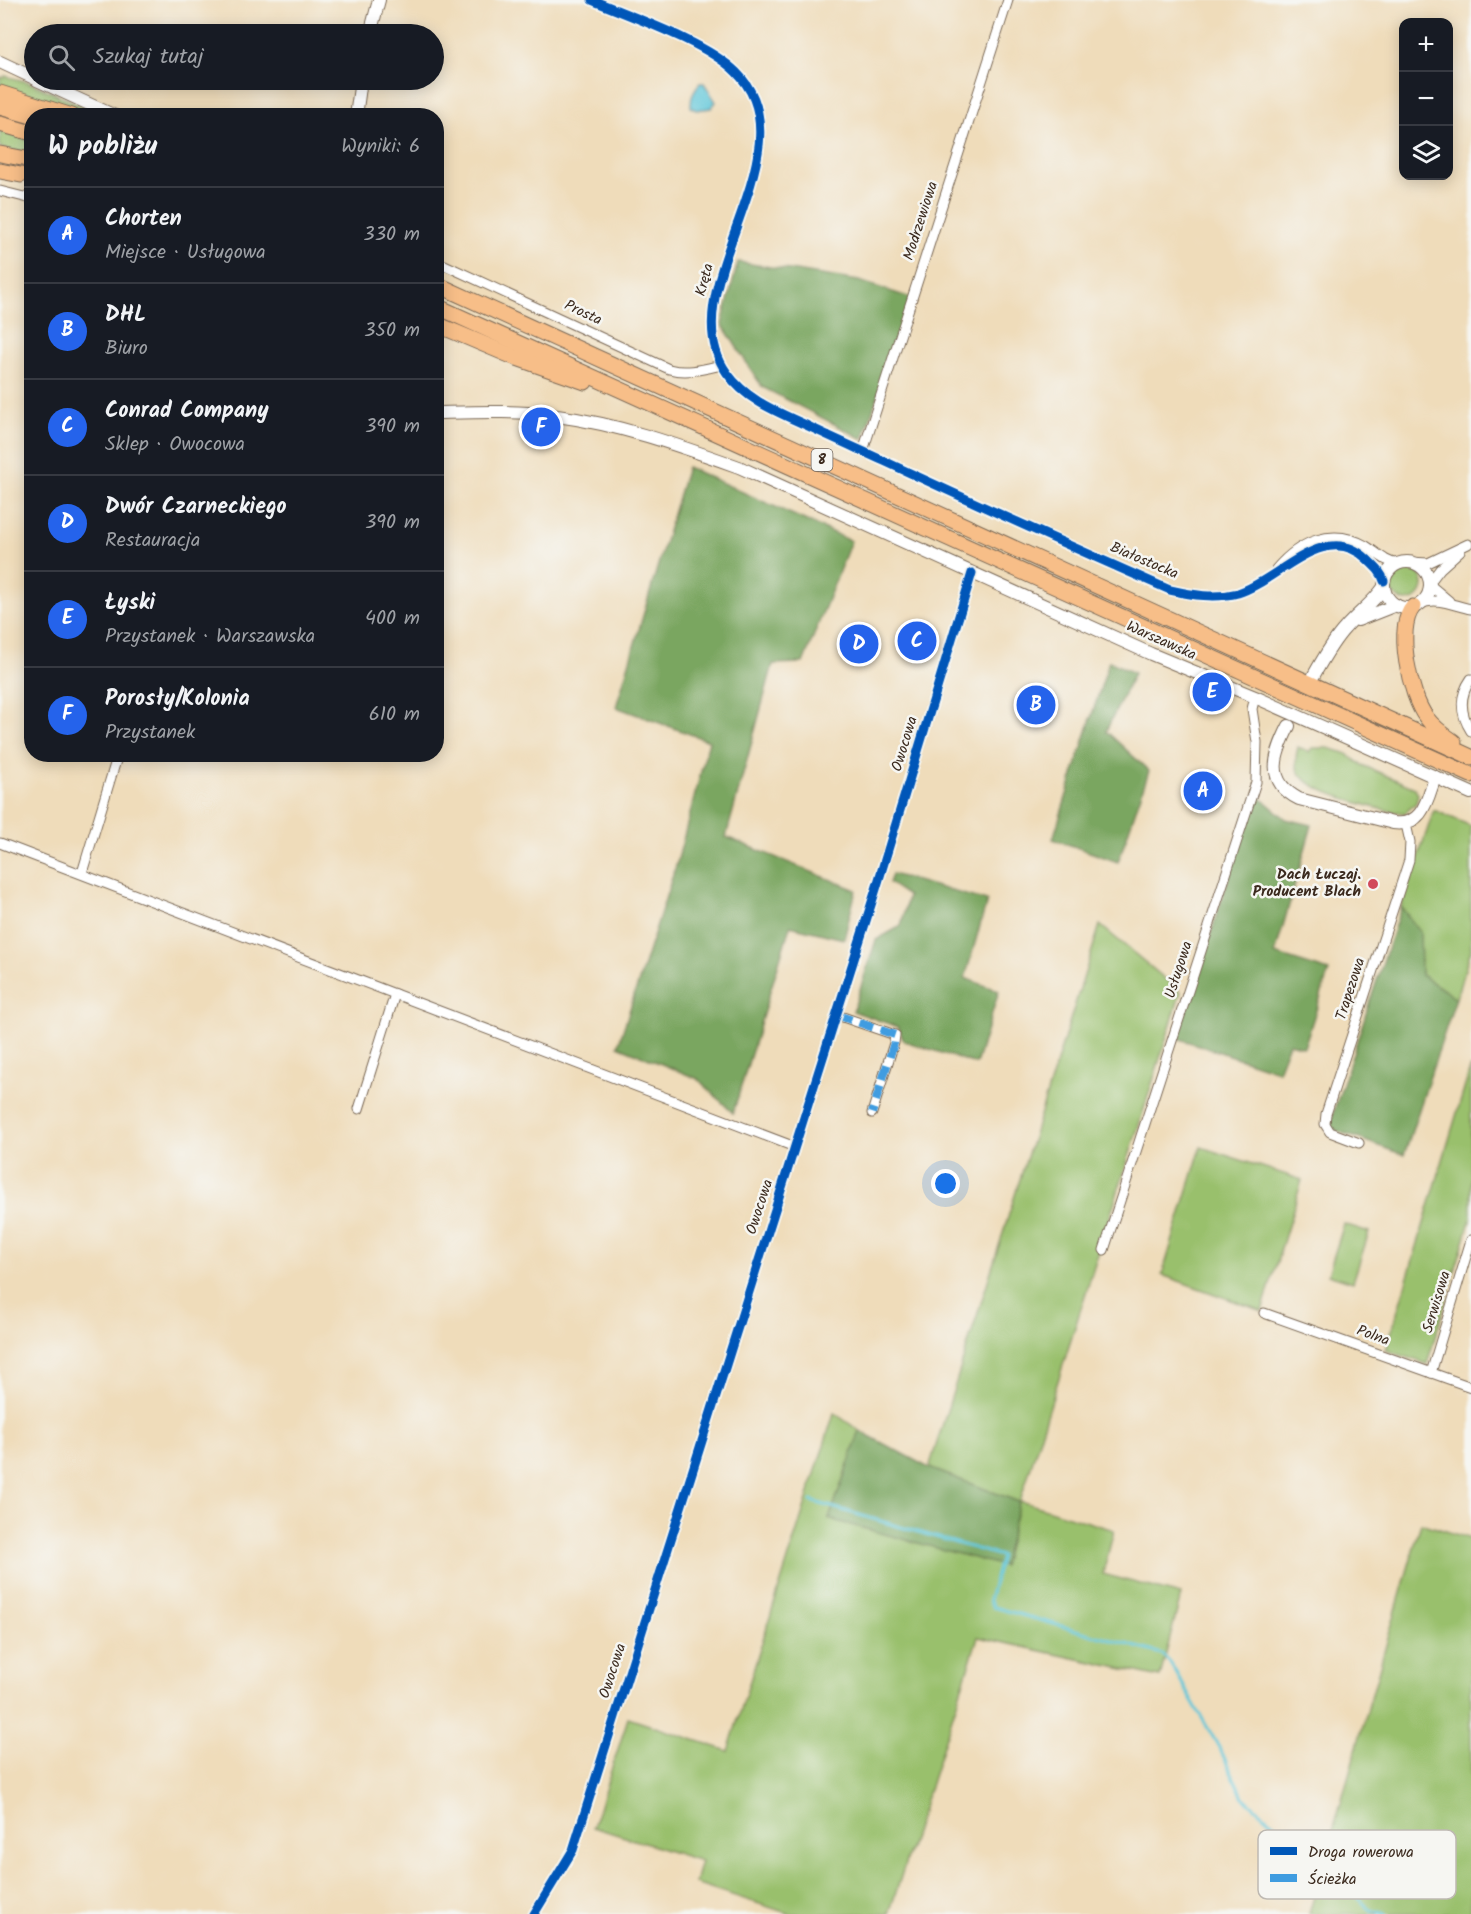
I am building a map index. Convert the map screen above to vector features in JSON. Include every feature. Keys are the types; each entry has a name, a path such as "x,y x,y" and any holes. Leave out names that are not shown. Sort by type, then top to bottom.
{"highway":[{"path":"0,93 47,108"},
{"path":"0,107 24,114"},
{"path":"0,124 24,131"},
{"path":"0,154 24,158"},
{"path":"0,170 24,176"},
{"name":"8","path":"444,288 1471,755"},
{"name":"8","path":"444,310 1471,775"},
{"path":"444,327 514,357 652,403"},
{"path":"1417,605 1409,612 1406,623 1406,657 1412,689 1426,717 1439,731 1471,755"}],"street":[{"path":"373,24 379,0"},
{"name":"Kręta","path":"592,0 712,54 735,70 748,85 759,109 760,137 757,159 712,312 713,341 721,365 743,392 753,399 985,507"},
{"name":"Modrzewiowa","path":"863,451 1008,0"},
{"path":"0,62 24,73"},
{"path":"59,90 98,108"},
{"path":"357,108 360,90"},
{"path":"0,190 24,197"},
{"name":"Prosta","path":"444,265 669,369 694,371 721,365"},
{"name":"Warszawska","path":"444,413 555,415 615,428 739,467 1160,658 1255,697 1471,794"},
{"name":"Białostocka","path":"985,507 1170,590 1188,594 1225,596 1247,590 1304,554 1315,549 1335,546 1364,556 1380,571 1384,584"},
{"name":"Białostocka","path":"1268,578 1285,559 1301,546 1314,539 1328,537 1352,540 1387,561 1404,563"},
{"path":"1314,675 1346,626 1372,602 1384,584 1389,570 1404,563 1428,563 1470,543"},
{"path":"1417,605 1427,596 1430,584 1440,569 1470,543"},
{"path":"1404,563 1415,564 1425,571 1430,584 1438,593 1456,605"},
{"name":"Owocowa","path":"534,1914 573,1850 837,1015 972,573"},
{"path":"1384,584 1388,597 1396,605 1406,608 1429,600 1471,609"},
{"path":"1346,626 1377,611 1396,605"},
{"path":"1471,679 1463,694 1461,706 1464,719 1471,731"},
{"name":"Usługowa","path":"1104,1250 1256,782 1257,742 1252,709 1255,697"},
{"path":"1289,726 1277,750 1275,768 1282,786 1290,795 1299,799 1336,810 1406,824 1418,817 1423,809 1435,777"},
{"path":"82,873 116,762"},
{"name":"Trapezowa","path":"1359,1143 1330,1132 1325,1124 1326,1114 1409,860 1410,842 1406,824"},
{"path":"0,843 795,1147"},
{"path":"359,1109 395,994"},
{"path":"837,1015 895,1035 872,1113"},
{"name":"Serwisowa","path":"1431,1373 1471,1240"},
{"name":"Polna","path":"1264,1313 1471,1387"}],"green space":[{"path":"5,76 24,81 24,90 46,90 87,108 73,108 0,86 0,77"},
{"path":"0,131 24,139 24,153 0,148"},
{"path":"738,262 859,281 911,298 863,439 762,387 722,324"},
{"path":"687,467 851,541 803,663 773,664 726,837 856,890 844,939 790,926 733,1113 698,1079 618,1046 678,859 709,741 616,707"},
{"path":"1407,569 1419,573 1423,585 1419,597 1407,601 1395,597 1391,585 1395,573"},
{"path":"1109,661 1134,673 1106,731 1149,771 1118,862 1053,839"},
{"path":"1298,747 1309,752 1312,748 1328,748 1345,753 1362,765 1415,788 1418,794 1416,803 1405,813 1395,812 1351,801 1322,790 1303,778 1298,771 1296,759"},
{"path":"1256,794 1286,819 1312,825 1275,954 1329,971 1304,1047 1289,1043 1278,1071 1177,1038"},
{"path":"1434,810 1471,826 1471,950 1456,998 1421,975 1420,932 1401,907"},
{"path":"892,874 987,901 965,978 999,991 976,1064 904,1041 898,1027 853,1011 876,940 901,926 908,896 889,883"},
{"path":"1401,907 1420,932 1421,975 1456,998 1404,1155 1332,1129 1331,1120"},
{"path":"1100,925 1181,992 1020,1501 1114,1530 1103,1574 1181,1595 1160,1677 978,1637 889,1914 790,1914 695,1883 701,1861 593,1827 628,1718 728,1751 834,1413 860,1431 829,1519 1003,1565 1019,1502 929,1468"},
{"path":"1471,1066 1471,1218 1427,1364 1386,1350"},
{"path":"1201,1147 1302,1180 1262,1311 1162,1275"},
{"path":"1344,1224 1369,1232 1353,1282 1328,1274"},
{"path":"860,1431 929,1468 1019,1502 1003,1566 829,1519"},
{"path":"1421,1523 1471,1539 1471,1914 1309,1914 1313,1899 1456,1899 1456,1830 1333,1830"}],"water":[{"path":"700,83 704,83 716,102 711,108 696,110 691,107 693,94"}],"waterway":[{"path":"811,1501 1001,1556 989,1600 993,1607 1162,1654 1171,1664 1221,1751 1243,1797 1280,1830"},
{"path":"1359,1899 1371,1910 1385,1914"}],"marked path":[{"path":"837,1015 895,1035 872,1113"}],"cycle path":[{"path":"592,0 668,31 706,50 736,72 756,104 759,140 752,180 724,262 714,302 713,339 727,373 744,391 774,410 836,439 1170,590 1212,596 1238,593 1302,556 1318,549 1335,546 1351,548 1367,559 1379,571 1384,581"},
{"path":"534,1914 573,1850 877,886 972,573"}],"place":[{"name":"Porosły/Kolonia","path":"541,427"},
{"name":"Conrad Company","path":"917,641"},
{"name":"Dwór Czarneckiego","path":"859,644"},
{"name":"Łyski","path":"1212,692"},
{"name":"DHL","path":"1036,705"},
{"name":"Chorten","path":"1203,791"},
{"name":"Dach Łuczaj. Producent Blach","path":"1373,884"}]}
